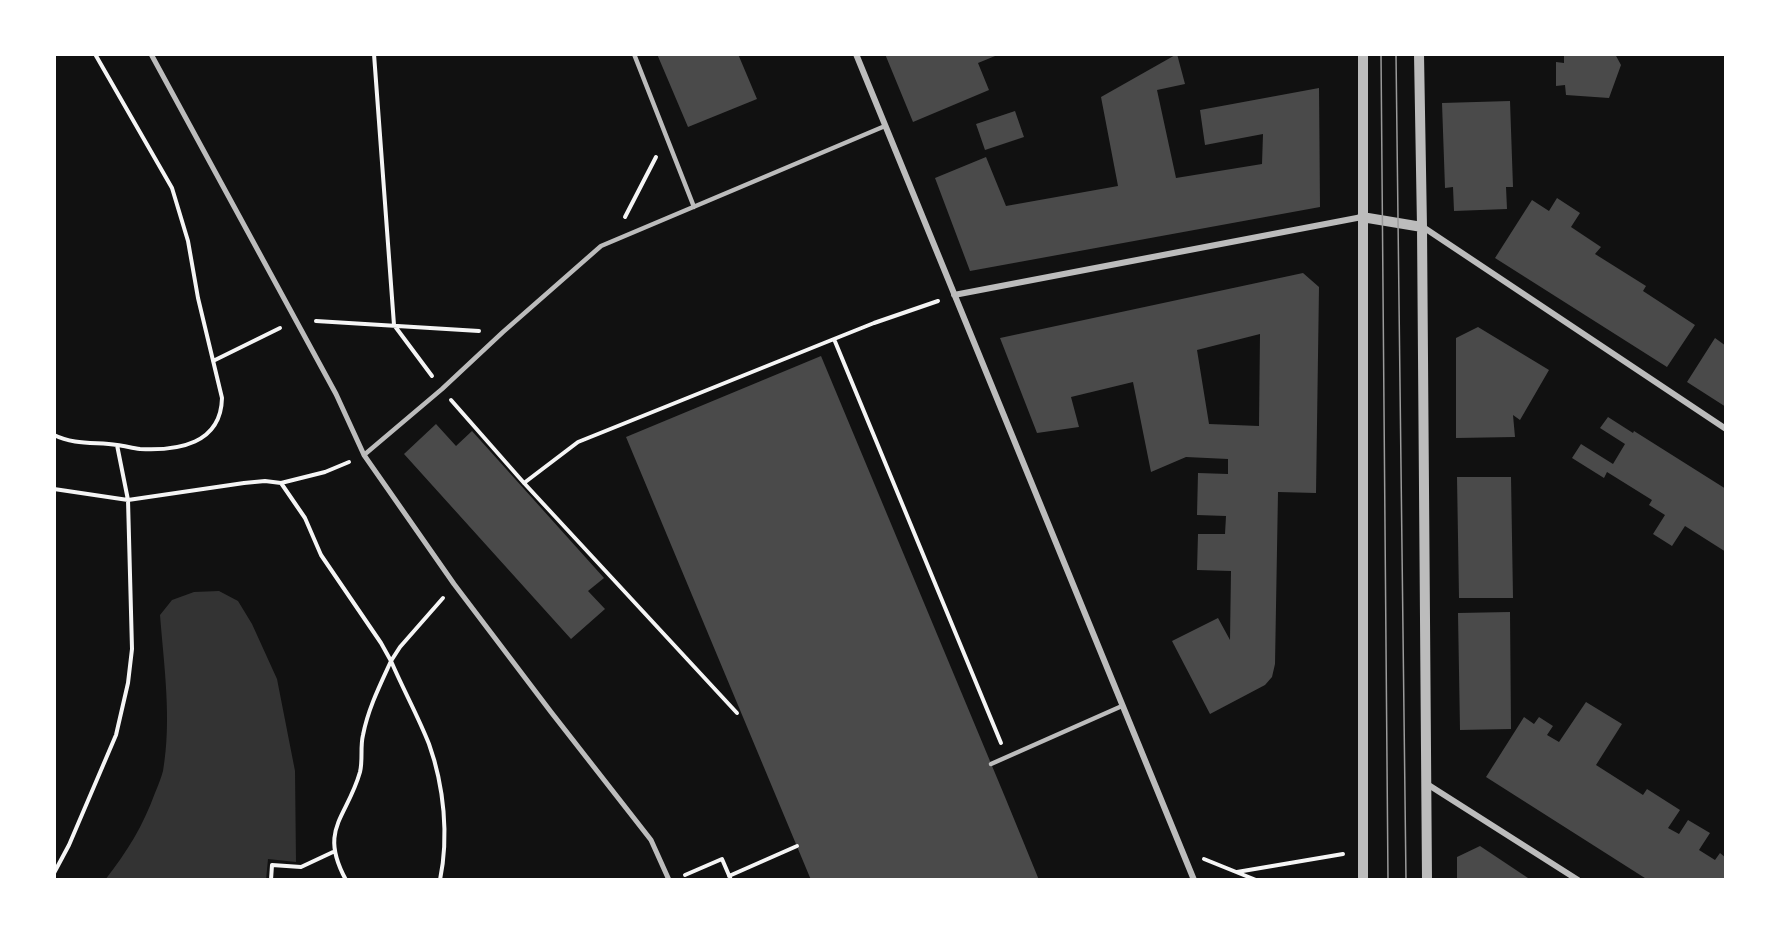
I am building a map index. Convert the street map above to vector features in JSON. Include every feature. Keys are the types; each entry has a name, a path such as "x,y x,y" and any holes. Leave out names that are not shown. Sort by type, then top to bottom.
{"street":[{"path":"151,54 336,394 364,455 454,584 550,712 651,840 669,880"},
{"path":"856,54 1194,880"},
{"path":"1363,54 1363,880"},
{"path":"1419,54 1427,880"},
{"path":"954,295 1362,217 1422,227 1726,429"},
{"path":"1427,784 1578,880"}],"lane":[{"path":"634,54 694,207"},
{"path":"364,455 442,389 601,246 885,126"},
{"path":"991,764 1122,706"}],"path":[{"path":"54,435 66,441 138,449 176,448 197,441 212,430 222,411 222,398 198,298 188,242 172,188 95,54"},
{"path":"374,54 394,325 442,389 524,483 737,713"},
{"path":"612,242 667,136"},
{"path":"524,483 578,442 874,323 954,295"},
{"path":"213,361 296,320 503,332"},
{"path":"834,339 1007,758"},
{"path":"54,873 69,845 117,735 128,682 132,649 132,618 128,500 117,445"},
{"path":"54,489 128,500 244,483 265,481 281,483 325,472 364,455"},
{"path":"281,483 305,518 321,555 391,661 429,744 439,777 443,806 444,851 440,880"},
{"path":"346,880 333,852 335,827 345,809 360,770 362,738 367,716 391,661 400,647 454,584"},
{"path":"683,876 722,859 730,878 797,846"},
{"path":"1181,849 1256,880"},
{"path":"1238,872 1364,851"},
{"path":"271,880 272,865 301,867 333,852"}],"shaded area":[{"path":"219,591 238,601 252,624 277,679 295,771 296,862 268,859 266,880 105,880 140,828 163,771 167,713 160,615 172,600 194,592"}],"building":[{"path":"657,54 738,54 757,99 688,127"},
{"path":"885,54 1000,54 978,63 989,90 913,122"},
{"path":"1177,54 1185,84 1157,90 1176,178 1262,164 1263,134 1205,145 1200,110 1319,88 1320,207 970,271 935,178 986,157 1006,206 1118,186 1101,97"},
{"path":"1564,54 1615,54 1621,65 1609,98 1566,95 1565,85 1556,86 1556,62 1564,63"},
{"path":"1510,101 1513,187 1506,187 1507,209 1454,211 1453,187 1445,188 1442,103"},
{"path":"1015,111 1024,137 985,150 976,124"},
{"path":"1557,198 1580,213 1571,227 1601,247 1595,254 1646,286 1643,291 1695,325 1667,367 1495,258 1532,200 1549,211"},
{"path":"1303,273 1319,287 1316,493 1278,492 1275,664 1272,677 1265,685 1210,714 1172,641 1218,618 1230,640 1231,571 1197,570 1198,534 1225,534 1226,516 1197,515 1198,473 1228,474 1228,459 1186,457 1151,472 1133,382 1071,397 1079,427 1037,433 1000,338","holes":["1260,334 1259,426 1209,424 1197,350"]},
{"path":"1478,327 1549,370 1520,420 1513,415 1515,437 1456,438 1456,338"},
{"path":"1715,338 1726,346 1726,407 1687,382"},
{"path":"821,356 1039,880 811,880 626,437"},
{"path":"1608,417 1726,489 1726,552 1685,526 1672,546 1653,534 1665,515 1649,505 1652,500 1607,472 1604,478 1572,458 1581,444 1613,464 1625,444 1600,428"},
{"path":"436,424 456,446 472,431 604,578 588,591 605,609 571,639 404,454"},
{"path":"1457,477 1511,477 1513,598 1459,598"},
{"path":"1510,612 1511,729 1460,730 1458,613"},
{"path":"1586,702 1622,724 1596,765 1643,795 1647,789 1680,810 1668,828 1679,834 1688,820 1710,833 1699,850 1715,860 1720,853 1726,858 1724,880 1648,880 1486,777 1524,717 1534,724 1539,717 1553,726 1547,735 1559,742"},
{"path":"1480,846 1531,880 1457,880 1457,857"}],"tram line":[{"path":"1381,54 1388,880"},
{"path":"1396,54 1406,880"}]}
